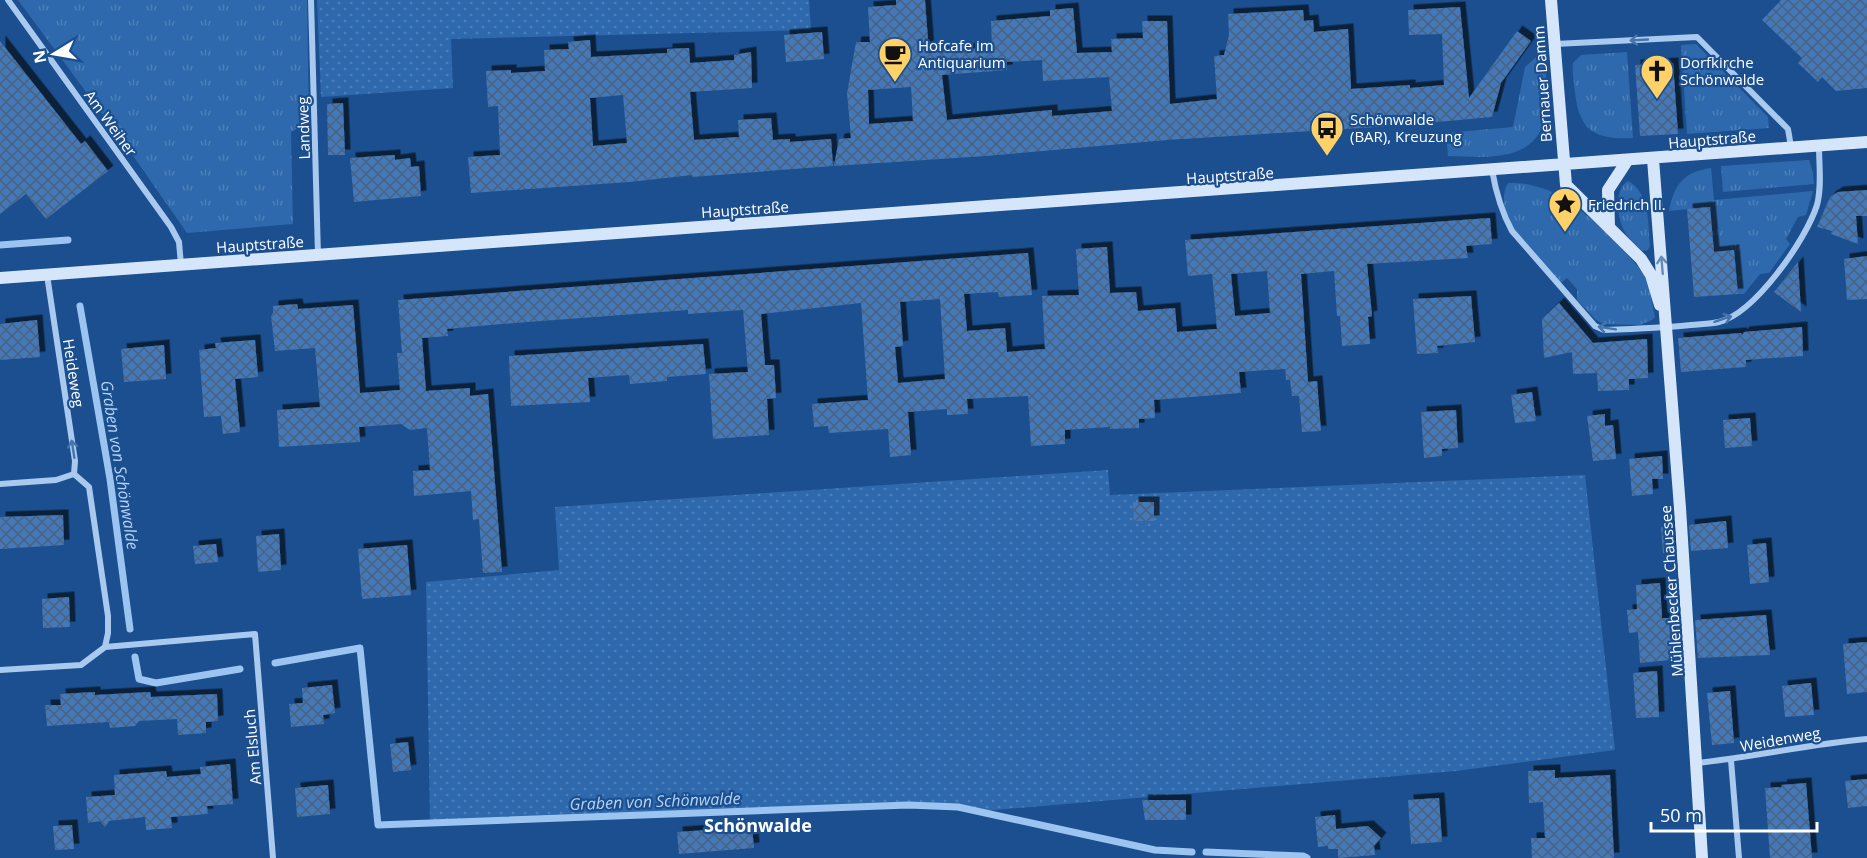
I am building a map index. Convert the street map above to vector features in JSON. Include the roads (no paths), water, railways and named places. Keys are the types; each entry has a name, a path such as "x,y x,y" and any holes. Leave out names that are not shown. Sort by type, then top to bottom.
{"main road":[{"name":"Bernauer Damm","path":"1551,0 1563,165"},
{"name":"Hauptstraße","path":"0,278 1867,142"},
{"name":"Mühlenbecker Chaussee","path":"1653,159 1664,279 1665,325 1680,508 1702,858"},
{"path":"1609,227 1608,190 1627,161"},
{"name":"Mühlenbecker Chaussee","path":"1563,165 1566,185 1641,259 1651,275 1665,325"}],"street":[{"name":"Am Weiher","path":"8,0 171,227 179,242 181,265"},
{"name":"Landweg","path":"311,0 318,255"},
{"name":"Hauptstraße","path":"1555,44 1697,37 1788,129 1791,147"},
{"path":"1492,170 1496,196 1512,231 1595,326 1604,330 1718,322 1744,310 1762,291 1802,239 1817,205 1820,186 1820,146"},
{"name":"Heideweg","path":"47,275 75,461 74,474"},
{"path":"0,484 56,480 74,474 89,487 108,616 105,647 81,665 0,670"},
{"name":"Am Elsluch","path":"105,647 255,634 273,858"},
{"name":"Weidenweg","path":"1697,764 1817,745 1867,740"},
{"path":"1731,760 1739,858"}],"waterway":[{"name":"Graben von Schönwalde","path":"0,245 68,240"},
{"name":"Graben von Schönwalde","path":"80,306 110,479 130,629"},
{"name":"Graben von Schönwalde","path":"275,663 360,648 378,825 908,805 958,807 1155,850 1192,852"},
{"name":"Graben von Schönwalde","path":"135,657 139,679 156,683 240,669"},
{"name":"Graben von Schönwalde","path":"1206,852 1307,858"}],"place":[{"name":"Hofcafe im Antiquarium","path":"895,83"},
{"name":"Dorfkirche Schönwalde","path":"1657,100"},
{"name":"Schönwalde (BAR), Kreuzung","path":"1327,157"},
{"name":"Friedrich II.","path":"1565,233"}],"district":[{"name":"Schönwalde","path":"758,825"}]}
